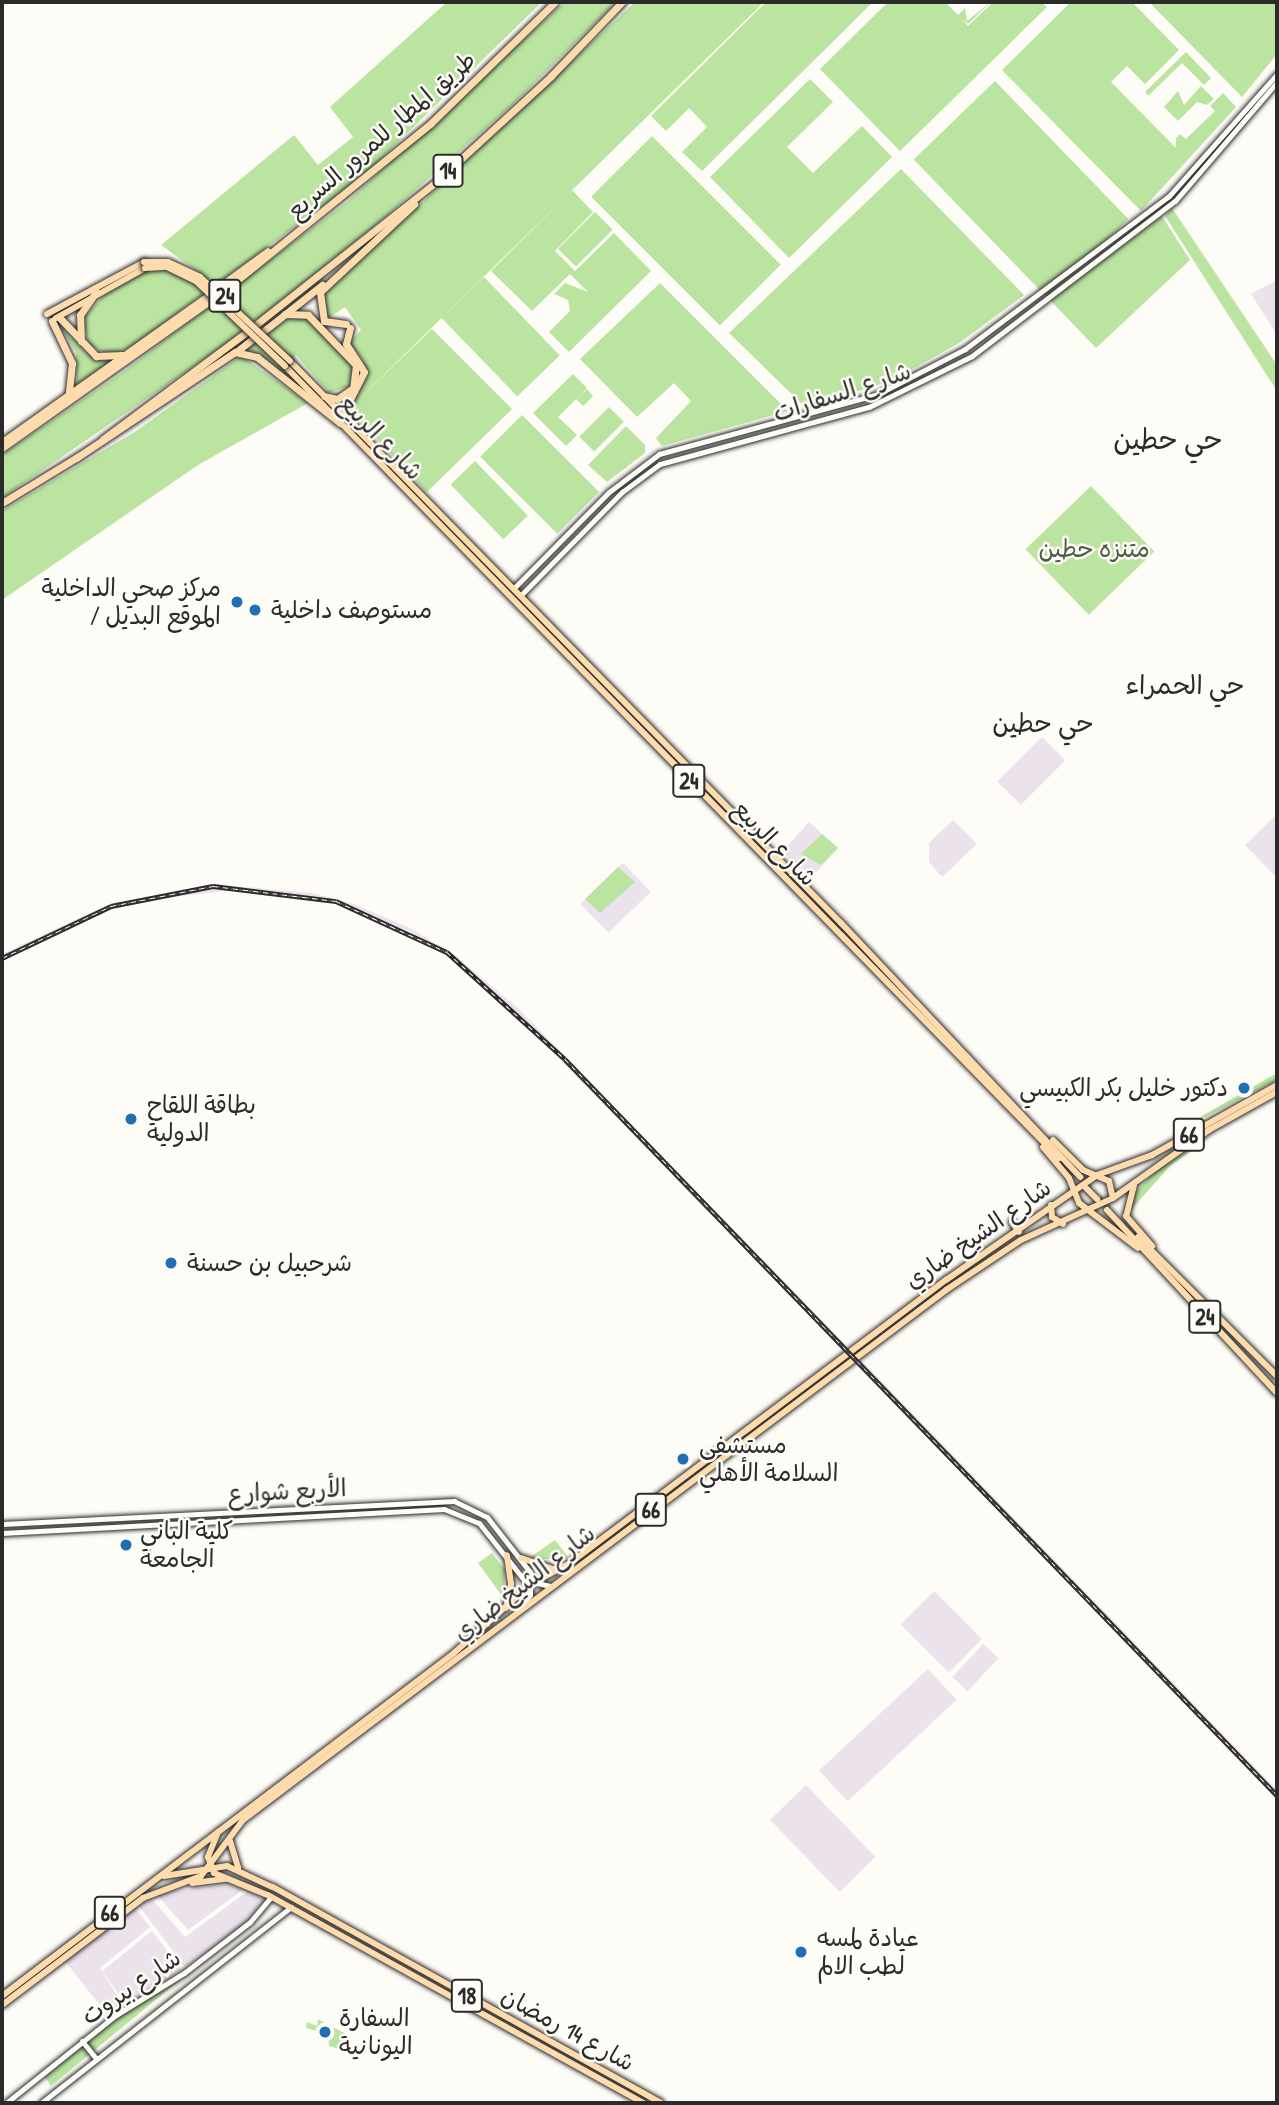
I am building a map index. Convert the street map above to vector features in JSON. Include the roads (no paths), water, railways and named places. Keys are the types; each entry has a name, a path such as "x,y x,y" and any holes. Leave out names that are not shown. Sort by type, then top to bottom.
{"highway":[{"name":"طريق المطار للمرور السريع","path":"222,288 345,195 519,37 553,2"},
{"name":"14","path":"258,323 437,181 551,76 622,2"},
{"path":"265,330 327,281 437,181"},
{"path":"327,281 318,298 321,317 327,324 348,326 345,344 365,372 346,407 354,426"},
{"path":"82,345 78,322 96,292"},
{"path":"2,442 212,296 2,447"},
{"path":"285,314 302,313 314,320 356,365 353,388 337,399 322,398"},
{"path":"53,317 100,358 127,354"},
{"path":"53,317 72,363 69,395"},
{"path":"76,458 248,331"},
{"path":"2,503 76,458 254,338"},
{"path":"235,352 257,356 340,423"}],"main road":[{"path":"1254,104 1277,74"},
{"path":"1254,104 1277,82"},
{"name":"شارع السفارات","path":"513,589 646,461 671,449 901,385 965,349 1122,232 1193,169 1254,104"},
{"name":"شارع السفارات","path":"520,596 622,492 660,464 847,414 926,382 972,356 1175,201 1199,179 1254,104"},
{"path":"1193,169 1199,179"},
{"path":"1122,232 1126,238"},
{"path":"1112,240 1116,245"},
{"path":"53,317 144,265"},
{"path":"53,317 144,265"},
{"name":"24","path":"144,265 167,267 196,281 322,398"},
{"name":"شارع الربيع","path":"322,398 340,423 1035,1131"},
{"name":"شارع الربيع","path":"322,398 354,426 520,596 1079,1177"},
{"path":"538,563 545,570"},
{"name":"66","path":"1097,1175 1145,1158 1277,1085"},
{"name":"66","path":"1113,1198 1152,1169 1277,1092"},
{"path":"1035,1131 1111,1183 1113,1198 1155,1259"},
{"path":"1035,1131 1074,1189 1079,1203 1155,1259"},
{"path":"1145,1158 1141,1167 1152,1169"},
{"path":"1074,1189 1097,1175"},
{"path":"1126,1216 1134,1184"},
{"path":"1087,1186 1098,1198"},
{"name":"شارع الشيخ ضاري","path":"2,1996 505,1612 531,1584 561,1569 862,1341 1019,1232 1074,1189"},
{"path":"1090,1211 1113,1198"},
{"path":"1051,1205 1052,1217 1064,1224"},
{"name":"24","path":"1109,1209 1277,1393"},
{"name":"شارع الشيخ ضاري","path":"2,2005 143,1898 186,1883 210,1867 243,1820 946,1290 1012,1246 1090,1211"},
{"path":"1033,1221 1041,1221 1046,1231"},
{"path":"1012,1222 1019,1232"},
{"name":"24","path":"1155,1259 1277,1376"},
{"name":"الأربع شوارع","path":"2,1523 454,1501 486,1517 521,1558 531,1584"},
{"name":"الأربع شوارع","path":"2,1533 444,1509 479,1523 531,1584"},
{"path":"155,1515 155,1525"},
{"path":"505,1612 511,1584 507,1555"},
{"path":"521,1558 539,1568 561,1569"},
{"path":"515,1613 530,1596 531,1584 551,1586"},
{"path":"210,1867 218,1830"},
{"path":"230,1837 238,1868"},
{"name":"شارع 14 رمضان","path":"210,1867 291,1907 644,2103"},
{"name":"شارع 14 رمضان","path":"153,1881 210,1867 238,1868 661,2103"},
{"path":"186,1883 228,1878"},
{"name":"شارع بيروت","path":"6,2103 82,2041 246,1925 265,1909 268,1896"},
{"name":"شارع بيروت","path":"41,2103 251,1934 291,1907"},
{"path":"246,1925 251,1934"},
{"path":"82,2041 96,2058"}],"tunnel":[{"path":"1099,1197 1110,1209"}],"railway":[{"path":"2,958 111,906 213,886 336,901 447,952 565,1059 1277,1795"}],"place":[{"name":"مركز صحي الداخلية / الموقع البديل","path":"237,602"},
{"name":"مستوصف داخلية","path":"255,610"},
{"name":"دكتور خليل بكر الكبيسي","path":"1244,1088"},
{"name":"بطاقة اللقاح الدولية","path":"131,1119"},
{"name":"شرحبيل بن حسنة","path":"171,1263"},
{"name":"مستشفى السلامة الأهلي","path":"683,1459"},
{"name":"كلية الباني الجامعة","path":"126,1545"},
{"name":"عيادة لمسه لطب الالم","path":"801,1952"},
{"name":"السفارة اليونانية","path":"325,2032"}],"district":[{"name":"حي حطين","path":"1168,439"},
{"name":"حي الحمراء","path":"1185,685"},
{"name":"حي حطين","path":"1043,723"}],"park label":[{"name":"متنزه حطين","path":"1094,549"}]}
